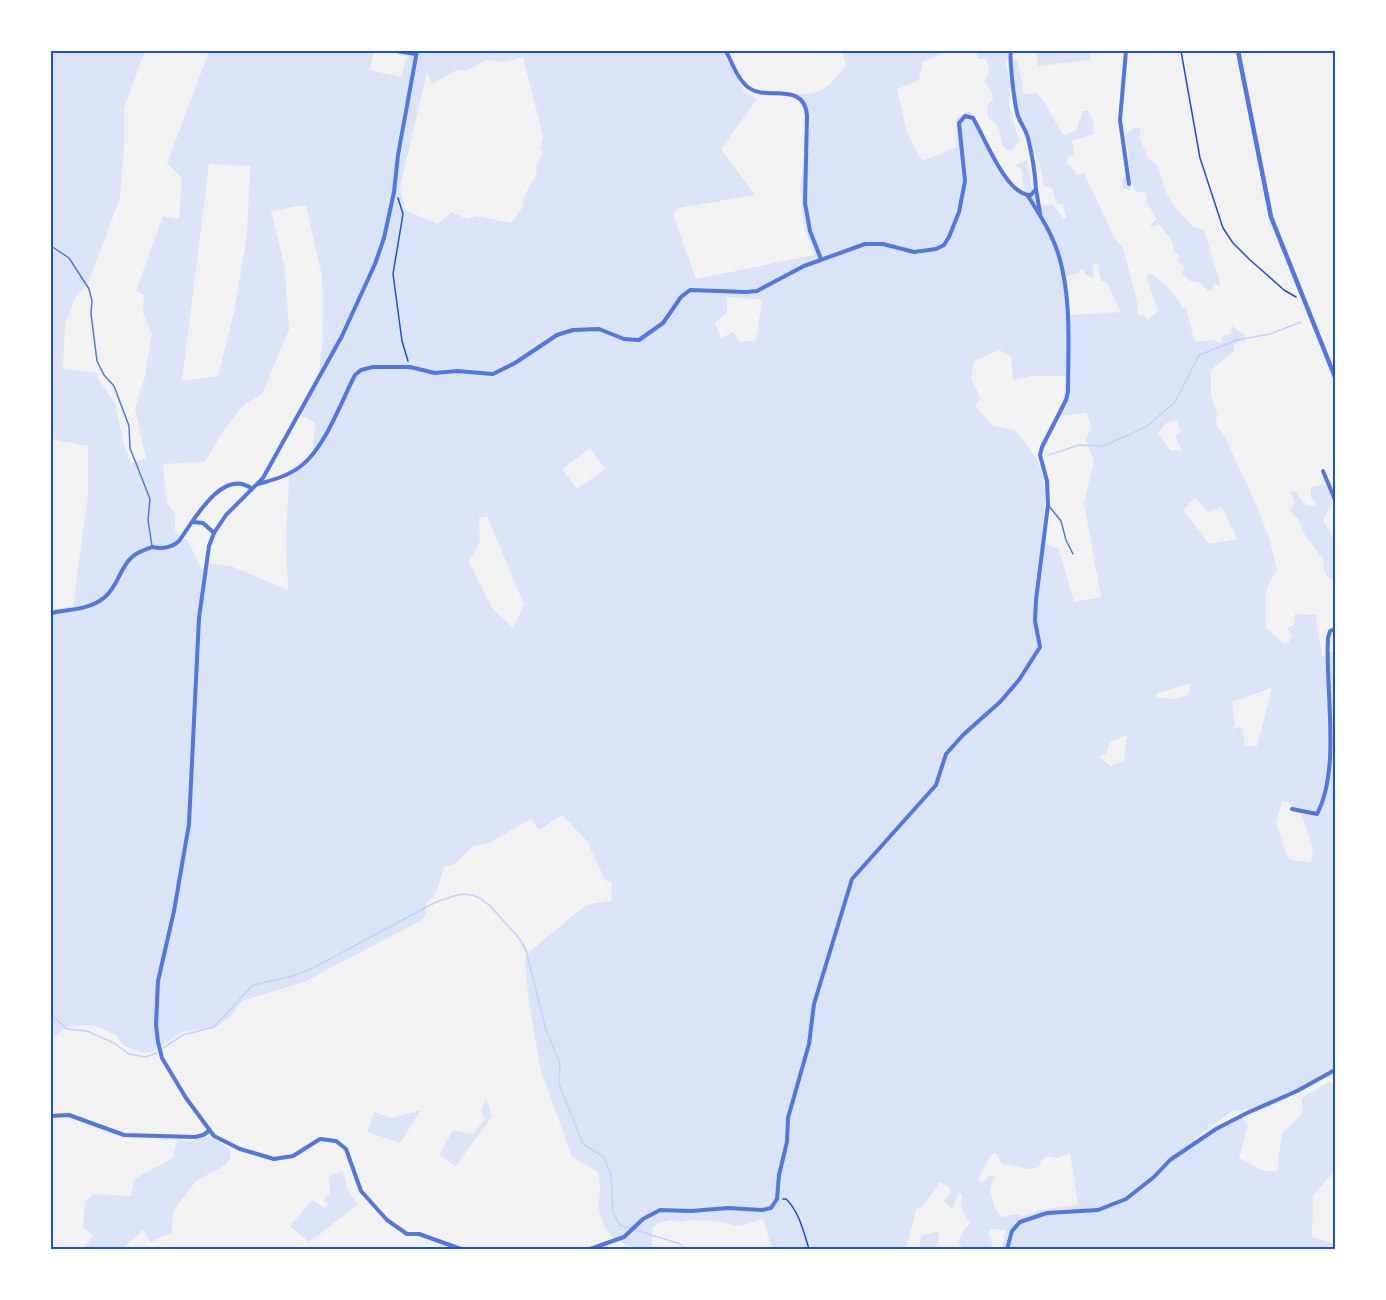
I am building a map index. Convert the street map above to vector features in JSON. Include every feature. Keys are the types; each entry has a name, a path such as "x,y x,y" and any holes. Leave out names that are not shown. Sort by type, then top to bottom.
{"street":[{"path":"396,51 416,53 398,155 394,192 381,251 342,336 263,478 226,515 213,533 206,561 200,605 188,833 156,992 158,1042 161,1055 169,1070 209,1131 220,1141 274,1158 293,1156 320,1139 336,1141 346,1149 362,1191 387,1220 411,1236 419,1234 461,1249"},
{"path":"726,51 749,88 792,95 800,99 805,106 807,116 805,203 810,231 821,259"},
{"path":"1011,51 1010,63 1015,88 1015,107 1027,135 1041,217"},
{"path":"1126,51 1120,120 1129,184"},
{"path":"1238,51 1271,218 1335,377"},
{"path":"51,614 76,610 107,596 129,559 152,547 173,545 207,501 223,488 243,485 253,487 285,475 301,466 315,454 358,372 373,367 410,368 435,373 457,370 493,374 515,363 557,335 588,328 599,329 624,339 639,340 663,323 681,297 690,290 757,291 821,259 865,244 884,244 914,252 926,252 944,245 959,212 965,181 958,123 965,116 973,117 1000,168 1019,192 1028,196 1041,217 1059,255 1065,284 1068,392 1040,455 1047,482 1048,505 1036,600 1035,621 1040,647 1019,680 1000,702 963,735 946,754 936,785 852,879 814,1004 809,1044 788,1118 787,1142 779,1175 777,1199 771,1208 762,1210 660,1210 633,1227 624,1237 590,1249"},
{"path":"1028,196 1036,189"},
{"path":"1323,471 1335,500"},
{"path":"193,522 203,523 213,533"},
{"path":"1292,809 1317,814 1324,795 1329,752 1328,638 1330,631 1335,629"},
{"path":"1007,1249 1012,1231 1020,1221 1047,1213 1098,1210 1126,1198 1154,1177 1170,1160 1216,1130 1335,1070"},
{"path":"51,1116 69,1115 124,1135 195,1137 209,1131"}],"lane":[{"path":"51,246 69,258 89,289 97,361 104,375 114,386 129,426 130,448 150,499 148,520 152,547"},
{"path":"1048,505 1061,521 1073,554"}],"path":[{"path":"1181,51 1200,158 1223,228 1233,243 1284,290 1293,297 1303,297"},
{"path":"394,192 399,199 403,214 393,274 402,341 410,368"},
{"path":"777,1199 786,1199 791,1204 800,1221 809,1249"}],"shaded area":[{"path":"51,51 145,51 124,109 120,198 89,281 76,297 65,323 63,369 99,373 97,377 115,403 124,445 131,463 146,458 135,409 145,376 152,334 143,313 144,295 136,291 163,216 179,219 182,178 167,163 209,51 374,51 370,70 401,77 408,51 718,51 724,53 744,91 757,99 721,149 755,195 679,208 673,214 696,279 814,255 804,224 800,187 809,131 807,106 793,94 812,93 829,85 846,66 842,51 948,51 923,62 919,80 897,89 907,133 922,161 957,147 956,119 964,113 971,112 1010,180 1025,191 1021,169 1015,165 1027,160 1033,193 1040,206 1053,204 1063,218 1066,218 1063,204 1057,204 1052,188 1044,186 1040,165 1016,108 1016,90 1011,60 1018,61 1024,95 1036,93 1043,100 1063,135 1076,131 1083,111 1089,111 1094,134 1072,141 1074,155 1067,158 1067,163 1078,175 1084,173 1115,239 1123,248 1137,302 1138,315 1144,315 1147,320 1158,311 1146,276 1151,274 1169,289 1182,308 1186,307 1196,342 1214,340 1221,344 1222,336 1231,333 1232,326 1246,336 1243,342 1240,341 1234,345 1234,351 1211,370 1211,395 1217,414 1216,424 1225,437 1255,503 1274,555 1277,572 1272,577 1267,590 1266,628 1283,643 1289,642 1291,637 1287,628 1294,625 1295,614 1316,615 1322,657 1335,650 1335,1068 1299,1092 1269,1107 1232,1111 1176,1155 1240,1116 1248,1125 1239,1158 1264,1171 1277,1171 1282,1133 1302,1114 1302,1098 1329,1082 1335,1085 1335,1170 1313,1196 1312,1237 1335,1244 1335,1249 1002,1249 1006,1230 991,1229 989,1233 993,1247 965,1249 958,1243 964,1229 970,1224 961,1208 962,1195 959,1193 952,1209 943,1201 950,1194 950,1188 940,1182 921,1208 917,1207 906,1249 772,1249 763,1219 739,1226 715,1221 691,1220 681,1222 671,1220 658,1223 652,1228 652,1249 633,1247 617,1240 602,1219 599,1207 598,1172 572,1157 541,1071 529,1004 525,962 529,952 586,905 611,901 612,883 605,880 587,841 562,815 539,830 531,819 489,843 473,846 455,864 445,866 434,897 427,902 424,919 304,982 242,1001 230,1017 213,1029 213,1027 183,1032 153,1051 144,1053 123,1045 116,1035 94,1025 68,1026 56,1036 51,1034 51,610 73,606 88,496 88,446 51,439","holes":["523,57 543,136 540,149 543,152 535,168 537,174 524,196 522,208 511,223 476,216 467,219 451,212 438,224 405,210 400,187 427,73 432,84 457,70 466,71 486,60 505,62","209,164 250,166 247,236 234,312 218,376 182,381","306,205 322,277 323,337 319,372 297,413 315,423 313,452 289,477 286,538 288,590 231,566 211,564 202,570 188,541 175,532 175,513 167,503 163,464 205,462 225,428 245,404 262,394 289,330 285,268 271,211","1097,263 1101,281 1106,281 1121,312 1069,315 1066,276 1079,273 1083,269 1085,274 1093,278 1094,264","727,297 762,300 756,340 740,342 733,332 721,338 715,323 727,312","999,350 1011,356 1013,380 1031,376 1066,376 1063,403 1056,416 1087,413 1091,427 1086,440 1094,461 1084,503 1101,597 1074,602 1059,549 1041,542 1045,495 1044,482 1036,458 1015,430 993,426 975,406 981,398 971,379 974,361","1177,421 1181,431 1175,436 1182,451 1170,450 1158,433 1166,423","590,448 605,469 577,489 562,469","1195,498 1208,512 1222,507 1237,539 1209,544 1183,510","487,516 524,605 513,628 492,608 469,562 480,542 479,518","1191,683 1188,695 1174,699 1155,697 1158,693","1272,688 1257,746 1245,746 1242,727 1232,729 1235,726 1232,702","1127,735 1124,760 1111,766 1099,757 1106,754 1110,742","1282,801 1287,801 1302,815 1313,849 1311,863 1288,859 1276,823","996,1153 1002,1164 1029,1169 1039,1167 1041,1161 1047,1156 1058,1158 1070,1153 1078,1205 1045,1209 1023,1216 1016,1214 1001,1217 994,1206 990,1189 995,1177 989,1175 983,1183 978,1180 991,1155"]},
{"path":"976,51 1011,51 1006,64 1011,84 1009,105 1019,141 1012,151 1004,147 998,128 988,118 987,105 993,96 984,82 989,69 986,59 978,59"},
{"path":"1036,51 1091,51 1090,60 1038,66"},
{"path":"1135,127 1140,128 1140,139 1149,159 1157,165 1166,192 1174,206 1192,226 1204,230 1220,286 1214,284 1212,290 1208,290 1182,274 1185,266 1177,262 1180,256 1174,251 1171,239 1159,224 1149,227 1157,219 1147,203 1147,193 1135,191 1132,182 1130,190 1123,188 1122,179 1130,173 1125,134"},
{"path":"1323,485 1327,487 1331,497 1331,505 1323,521 1335,539 1335,579 1330,579 1325,574 1323,559 1305,535 1298,519 1290,511 1295,503 1292,491 1295,491 1304,504 1309,506 1317,504 1311,498 1311,487"},
{"path":"486,1099 492,1116 456,1166 439,1155 453,1130 473,1134 485,1119 481,1110"},
{"path":"421,1110 400,1143 367,1132 374,1112 392,1118"},
{"path":"203,1136 214,1139 228,1148 231,1151 230,1159 224,1166 196,1181 173,1211 172,1232 151,1242 143,1230 122,1249 83,1249 93,1236 83,1227 85,1202 93,1194 131,1196 134,1179 173,1158 177,1140 193,1141"},
{"path":"343,1171 348,1190 358,1205 309,1242 290,1226 312,1200 325,1208 328,1204 324,1200 330,1193 329,1176"},
{"path":"939,1231 938,1244 934,1249 919,1249 921,1236"}],"waterway":[{"path":"1049,455 1079,445 1103,446 1146,427 1175,402 1199,355 1237,340 1270,334 1301,322"},
{"path":"163,1048 183,1035 214,1027 253,985 293,976 313,968 436,902 463,894 480,898 519,938 526,950 546,1030 560,1063 559,1084 583,1144 604,1157 611,1175 613,1213 620,1225 680,1244 686,1249"},
{"path":"51,1015 67,1029 87,1031 114,1043 129,1054 146,1057 156,1053"}]}
